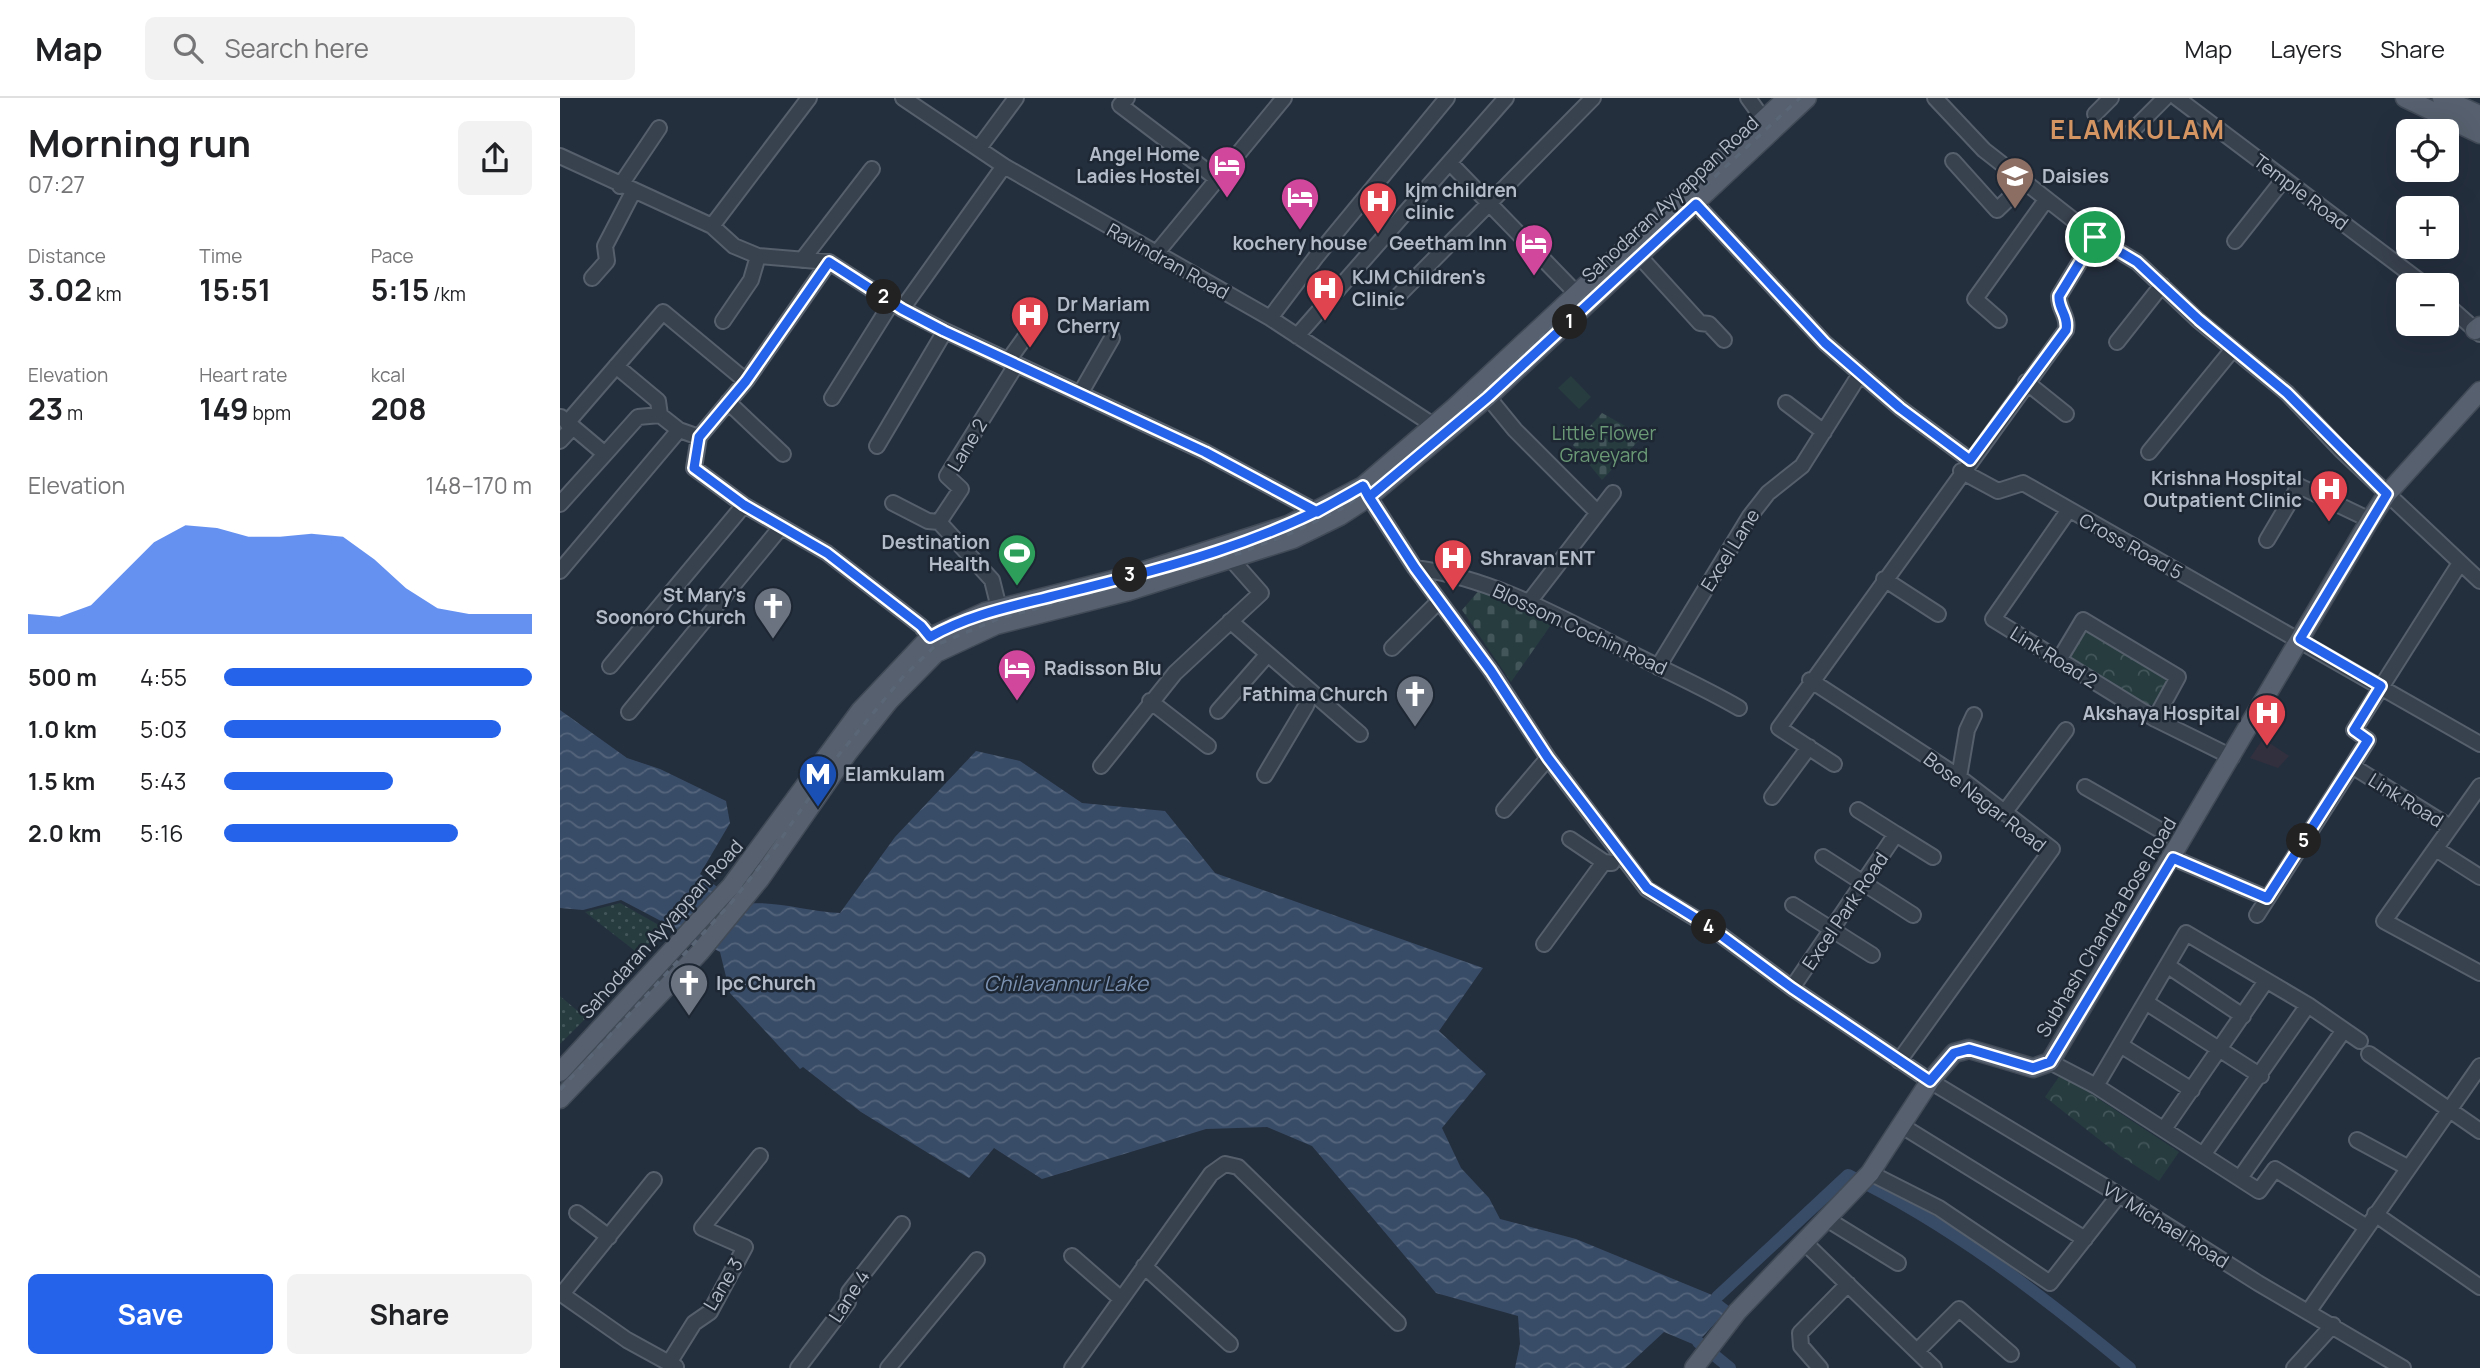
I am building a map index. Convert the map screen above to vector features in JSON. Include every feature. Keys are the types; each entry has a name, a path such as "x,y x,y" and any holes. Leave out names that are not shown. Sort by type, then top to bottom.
{"main road":[{"name":"Sahodaran Ayyappan Road","path":"560,1100 700,952 740,904 847,754 889,701 936,653 996,625 1129,591 1293,539 1366,492 1488,397 1640,257 1691,197 1787,98"},
{"name":"Sahodaran Ayyappan Road","path":"560,1072 731,886 860,711 930,637 954,624 999,608 1062,594 1196,556 1366,492 1433,425 1576,293 1807,98"},
{"path":"2405,98 2473,113"},
{"path":"2441,98 2473,113 2480,134"},
{"name":"Subhash Chandra Bose Road","path":"1697,1363 1716,1336 1841,1200 1870,1173 1930,1081 1962,1049 2033,1068 2050,1062 2370,520 2387,494 2480,391"}],"street":[{"path":"712,226 809,98"},
{"name":"Ravindran Road","path":"903,98 1004,166 1155,255 1270,318 1433,425"},
{"path":"979,148 1016,98"},
{"path":"1127,98 1120,106 1216,178"},
{"path":"1155,255 1284,98"},
{"path":"1270,318 1316,257 1447,98"},
{"path":"1297,336 1451,164 1506,98"},
{"path":"1394,301 1593,98"},
{"path":"1748,98 1764,120"},
{"path":"1935,98 1984,150 2095,237 2137,262 2233,349 2287,393 2387,494 2480,581"},
{"path":"2095,114 2111,98"},
{"path":"2131,132 2165,98"},
{"name":"Temple Road","path":"2177,98 2409,273"},
{"path":"593,278 607,261 605,246 627,189 659,128"},
{"path":"560,156 712,226 734,246 758,256 829,262 944,331 1265,482 1317,512"},
{"path":"1954,161 1997,210 2025,183"},
{"path":"1451,164 1491,202 1576,293"},
{"path":"832,398 897,305 1004,166"},
{"path":"802,260 872,169"},
{"path":"2235,241 2283,180"},
{"path":"1691,197 1762,277 1860,374 1966,466"},
{"path":"1999,320 1975,299 2046,200"},
{"path":"1834,764 1779,728 1811,680 2066,330 2067,323 2058,303 2059,296 2095,237"},
{"path":"723,321 751,280 758,256"},
{"path":"1640,257 1700,323 1709,324 1724,340"},
{"path":"829,262 746,381 699,437 694,468 744,505 827,553 921,626 930,637"},
{"path":"2117,342 2162,285"},
{"path":"560,442 567,422 663,312 746,381"},
{"path":"1012,363 1041,315"},
{"path":"2459,315 2478,330"},
{"path":"877,446 944,331"},
{"path":"1080,394 1112,338"},
{"path":"2149,452 2233,349"},
{"name":"Lane 2","path":"939,522 961,489 947,476 1012,363"},
{"path":"616,366 658,401 660,415"},
{"name":"Excel Lane","path":"1658,667 1750,516 1768,493 1802,466 1860,374"},
{"path":"2026,383 2066,414"},
{"path":"1488,397 1515,430 1597,512"},
{"path":"728,402 783,454"},
{"path":"1786,403 1824,432"},
{"path":"560,504 638,417 660,415 679,430 699,437"},
{"path":"567,422 605,454"},
{"path":"560,571 679,430"},
{"name":"Cross Road 5","path":"1966,466 1998,491 2023,483 2067,511 2300,639 2480,744"},
{"path":"2267,540 2299,486 2370,520"},
{"name":"VV Michael Road","path":"1366,492 1415,568 1491,671 1548,758 1647,888 1710,927 1792,988 1930,1081 2403,1368"},
{"path":"1530,602 1613,493"},
{"path":"893,503 928,521 939,522 992,580 999,608"},
{"path":"610,666 744,505"},
{"name":"Link Road 2","path":"2067,511 1993,620 2155,719 2232,757"},
{"path":"629,712 782,527"},
{"path":"1101,766 1150,701 1261,593 1231,559"},
{"path":"2352,766 2368,740 2354,730 2460,563"},
{"name":"Blossom Cochin Road","path":"1415,568 1454,573 1530,602 1658,667 1702,685 1739,708"},
{"path":"1884,579 1938,614"},
{"path":"1392,649 1439,601"},
{"path":"2059,660 2083,620 2178,677 2155,719"},
{"path":"1230,621 1360,734"},
{"path":"1218,712 1267,655"},
{"name":"Bose Nagar Road","path":"1811,680 1959,777 2052,849 1899,1061"},
{"path":"1265,775 1306,706 1311,692"},
{"path":"1150,701 1208,746"},
{"path":"1959,777 1967,730 1973,715"},
{"path":"2004,813 2066,730"},
{"path":"1772,797 1809,747"},
{"path":"1504,810 1548,758"},
{"name":"Link Road","path":"2257,915 2352,766 2450,827"},
{"path":"2480,786 2384,920 2480,973"},
{"path":"2085,787 2177,850 2267,898"},
{"path":"1858,810 1896,834"},
{"name":"Excel Park Road","path":"1792,988 1896,834 1933,857"},
{"path":"1570,839 1604,862 1628,864"},
{"path":"2436,849 2480,877"},
{"path":"1823,857 1913,915"},
{"path":"1544,944 1604,862"},
{"path":"1793,905 1872,955"},
{"path":"2096,1086 2122,1046 2186,933 2308,1005 2360,1041"},
{"path":"2168,966 2243,1017"},
{"path":"2164,1129 2266,981"},
{"path":"2147,1003 2261,1076"},
{"path":"2203,1156 2308,1005"},
{"path":"2240,1178 2344,1030"},
{"path":"2122,1046 2192,1090"},
{"path":"2369,1054 2480,1131"},
{"path":"2050,1062 2096,1086 2259,1191 2275,1169 2365,1226"},
{"path":"2308,1312 2365,1226 2480,1066"},
{"path":"1902,1126 2085,1239"},
{"path":"2357,1140 2407,1167"},
{"name":"Lane 3","path":"673,1366 694,1323 710,1312 745,1247 702,1228 760,1156"},
{"path":"1074,1367 1120,1298 1211,1174 1225,1164 1238,1167 1398,1323"},
{"path":"1870,1173 1939,1208 2050,1283 2119,1195"},
{"path":"653,1180 561,1294 627,1340 673,1366"},
{"path":"577,1213 609,1237"},
{"path":"2375,1214 2480,1287"},
{"path":"1825,1218 1898,1263"},
{"name":"Lane 4","path":"798,1368 848,1302 849,1292 902,1224"},
{"path":"1804,1242 1934,1368"},
{"path":"1072,1256 1120,1298"},
{"path":"888,1368 977,1260"},
{"path":"1144,1266 1230,1344"},
{"path":"1820,1368 1801,1346 1800,1333 1848,1284"},
{"path":"1917,1351 1959,1309 2011,1354"},
{"path":"2294,1368 2333,1325"}],"shaded area":[{"name":"Akshaya Hospital","path":"2263,739 2289,756 2278,768 2250,758"}],"green space":[{"path":"1571,376 1591,397 1579,409 1558,388"},
{"name":"Little Flower Graveyard","path":"1602,413 1643,436 1602,480 1573,445"},
{"path":"1482,587 1555,619 1511,682 1462,610"},
{"path":"2085,627 2165,674 2170,682 2158,704 2147,705 2067,656"},
{"path":"620,903 664,928 639,954 585,912"},
{"path":"560,996 586,1018 560,1044"},
{"path":"2061,1074 2179,1152 2159,1181 2119,1155 2045,1097"}],"water":[{"name":"Chilavannur Lake","path":"560,710 627,758 660,769 726,801 730,823 700,874 740,904 766,903 840,913 895,837 976,751 1020,761 1082,803 1165,811 1215,873 1483,968 1439,1031 1486,1074 1442,1128 1461,1168 1489,1198 1500,1219 1576,1239 1717,1297 1730,1307 1695,1345 1664,1332 1625,1368 1515,1368 1520,1344 1518,1316 1436,1293 1312,1146 1267,1127 1206,1129 1042,1179 994,1148 969,1178 861,1112 803,1067 800,1069 730,993 720,952 621,900 583,910 560,908"}],"waterway":[{"path":"1717,1297 1848,1175 1923,1216 1995,1263 2064,1314 2130,1368"},
{"path":"1698,1342 1730,1368"}],"railway":[{"path":"560,1090 731,903 777,845 837,757 902,678 936,645 998,619 1240,553 1294,532 1345,507 1431,439 1800,98"}],"place":[{"name":"Angel Home Ladies Hostel","path":"1227,199"},
{"name":"Daisies","path":"2015,210"},
{"name":"kochery house","path":"1300,231"},
{"name":"kjm children clinic","path":"1378,235"},
{"name":"Geetham Inn","path":"1534,277"},
{"name":"KJM Children's Clinic","path":"1325,322"},
{"name":"Dr Mariam Cherry","path":"1030,349"},
{"name":"Krishna Hospital Outpatient Clinic","path":"2329,523"},
{"name":"Destination Health","path":"1017,587"},
{"name":"Shravan ENT","path":"1453,592"},
{"name":"St Mary's Soonoro Church","path":"773,640"},
{"name":"Radisson Blu","path":"1017,702"},
{"name":"Fathima Church","path":"1415,728"},
{"name":"Akshaya Hospital","path":"2267,747"},
{"name":"Elamkulam","path":"818,808"},
{"name":"Ipc Church","path":"689,1017"}],"district":[{"name":"ELAMKULAM","path":"2138,129"}],"route":[{"path":"2095,237 2059,296 2058,303 2066,315 2066,330 1970,460 1900,408 1825,343 1696,204 1488,397 1369,497 1363,486 1317,512 1205,452 944,331 902,309 829,262 746,381 699,437 694,468 744,505 827,553 921,626 930,637 985,612 1125,577 1288,525 1317,512 1346,496 1363,486 1369,497 1415,568 1474,646 1548,758 1647,888 1710,927 1792,988 1930,1081 1954,1053 1962,1049 2033,1068 2042,1067 2050,1062 2173,858 2267,898 2368,740 2354,730 2381,686 2300,639 2387,494 2287,393 2199,320 2137,262 2095,237"}]}
